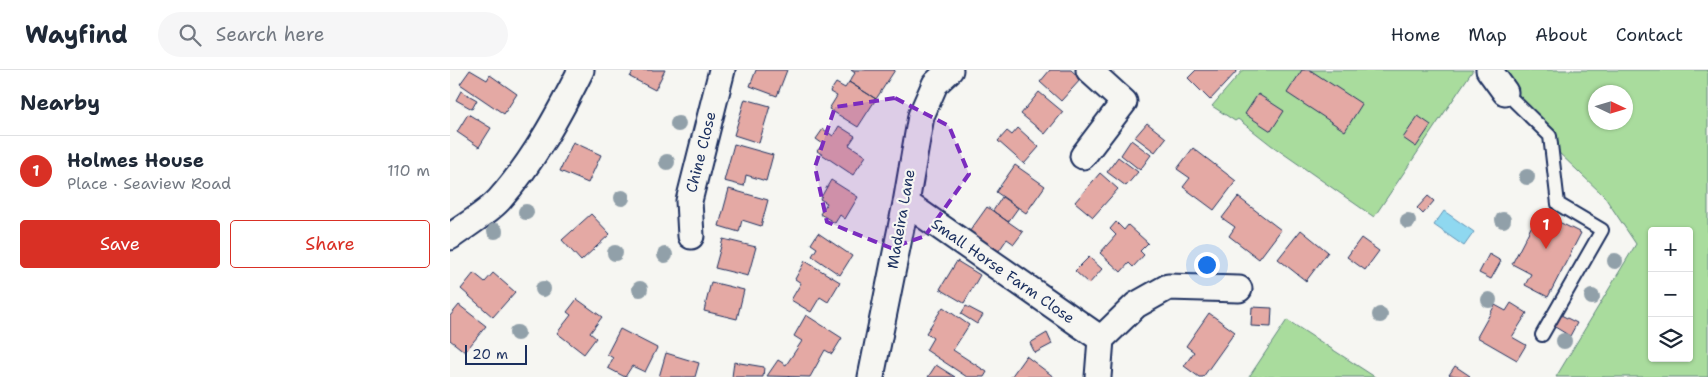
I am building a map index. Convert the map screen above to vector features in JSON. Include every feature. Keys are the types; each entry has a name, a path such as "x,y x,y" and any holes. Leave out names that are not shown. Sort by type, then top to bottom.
{"street":[{"path":"450,237 498,201 529,162 564,105 581,70"},
{"name":"Chine Close","path":"691,236 689,200 722,70"},
{"name":"Madeira Lane","path":"871,377 906,203 921,116 935,84 950,70"},
{"path":"1083,156 1124,102 1089,70"},
{"path":"1489,70 1505,92"},
{"name":"Small Horse Farm Close","path":"906,203 1101,339"},
{"path":"1098,377 1101,339 1136,304 1168,287 1239,289"}],"lane":[{"path":"1505,92 1550,136 1558,204 1602,230 1542,335"}],"highlighted area":[{"path":"895,98 949,126 969,174 925,236 891,248 827,222 815,167 835,107"}],"green space":[{"path":"1243,70 1473,70 1374,217 1271,145 1238,119 1235,121 1212,106"},
{"path":"1495,70 1708,70 1708,377 1556,377 1636,244 1604,196 1555,149"},
{"path":"1287,320 1375,377 1249,377"}],"water":[{"path":"1444,211 1474,232 1464,246 1434,225"}],"building":[{"path":"470,70 487,80 490,75 517,94 504,114 460,84"},
{"path":"634,70 665,70 655,90 630,77"},
{"path":"756,70 787,70 777,96 750,86"},
{"path":"851,70 895,70 876,99 849,82 855,73"},
{"path":"1050,70 1071,70 1081,79 1061,101 1040,82"},
{"path":"1196,70 1238,70 1210,100 1188,78"},
{"path":"1302,70 1310,70 1362,104 1345,131 1287,93"},
{"path":"849,82 876,99 858,127 829,109 837,96 830,92 836,83 845,88"},
{"path":"461,91 477,100 472,109 456,100"},
{"path":"1039,92 1063,112 1045,134 1021,114"},
{"path":"1258,94 1284,111 1271,131 1245,114"},
{"path":"745,99 770,106 759,143 734,135"},
{"path":"468,114 491,128 479,147 457,132"},
{"path":"1418,116 1431,125 1416,147 1403,138"},
{"path":"1147,123 1166,138 1155,152 1135,137"},
{"path":"839,126 855,136 849,145 866,156 853,175 817,151 823,144 816,139 823,129 833,136"},
{"path":"1018,128 1039,147 1024,164 998,141 1007,131 1012,135"},
{"path":"1131,140 1151,155 1140,170 1121,155"},
{"path":"573,142 601,155 588,183 560,171"},
{"path":"734,144 773,155 766,181 746,175 744,186 724,181"},
{"path":"1193,148 1236,181 1214,210 1183,187 1190,178 1177,169"},
{"path":"1118,157 1138,172 1126,186 1107,172"},
{"path":"1015,165 1045,186 1026,213 996,192"},
{"path":"1100,173 1118,189 1093,217 1075,202"},
{"path":"831,180 858,197 845,219 840,215 835,223 820,214 827,203 820,199"},
{"path":"729,189 768,200 761,226 742,220 739,232 719,226"},
{"path":"1428,196 1434,201 1423,214 1417,208"},
{"path":"1002,197 1018,208 1008,222 993,211"},
{"path":"1238,197 1281,230 1259,259 1229,236 1235,227 1222,218"},
{"path":"987,207 1023,232 1014,244 1007,239 996,255 967,235"},
{"path":"1539,212 1581,233 1548,297 1525,285 1531,274 1512,264"},
{"path":"591,214 610,234 581,261 562,240"},
{"path":"1116,222 1124,230 1128,225 1148,243 1140,251 1144,255 1133,267 1129,263 1121,272 1100,253 1116,235 1110,229"},
{"path":"1301,230 1328,252 1306,281 1278,259"},
{"path":"818,233 852,256 840,275 812,256 817,248 811,244"},
{"path":"1361,238 1379,251 1365,270 1347,257"},
{"path":"723,239 756,247 748,276 715,268"},
{"path":"1489,254 1501,261 1491,279 1479,273"},
{"path":"1089,257 1102,269 1089,284 1075,271"},
{"path":"805,261 840,282 828,302 820,297 811,312 791,300 801,283 795,279"},
{"path":"957,261 980,275 964,303 940,289"},
{"path":"474,273 485,282 493,273 515,292 493,317 461,289"},
{"path":"711,282 744,290 737,319 704,311"},
{"path":"577,299 602,317 590,333 596,338 584,354 557,333 571,315 567,312"},
{"path":"1511,303 1527,313 1512,337 1526,345 1517,360 1477,337 1495,305 1506,311"},
{"path":"459,305 486,326 465,352 450,340 450,316"},
{"path":"966,306 983,315 977,324 961,314"},
{"path":"943,307 969,325 953,350 987,372 984,377 967,377 926,350 933,338 926,333"},
{"path":"1252,307 1272,308 1271,327 1251,326"},
{"path":"1209,313 1235,332 1203,377 1199,377 1184,366 1194,352 1186,346"},
{"path":"806,315 842,338 832,354 825,350 810,377 767,376 778,360 786,365 802,341 794,336"},
{"path":"1561,315 1577,323 1570,336 1555,327"},
{"path":"620,329 657,348 645,372 632,366 625,377 608,368 613,358 607,354"},
{"path":"1047,333 1052,344 1035,353 1030,343"},
{"path":"666,353 699,363 695,377 659,377"},
{"path":"1026,356 1054,377 1011,377"},
{"path":"734,362 764,367 763,377 732,377"},
{"path":"936,365 955,377 928,377"},
{"path":"1455,366 1470,376 1449,375"}],"place":[{"name":"Holmes House","path":"1546,249"}]}
